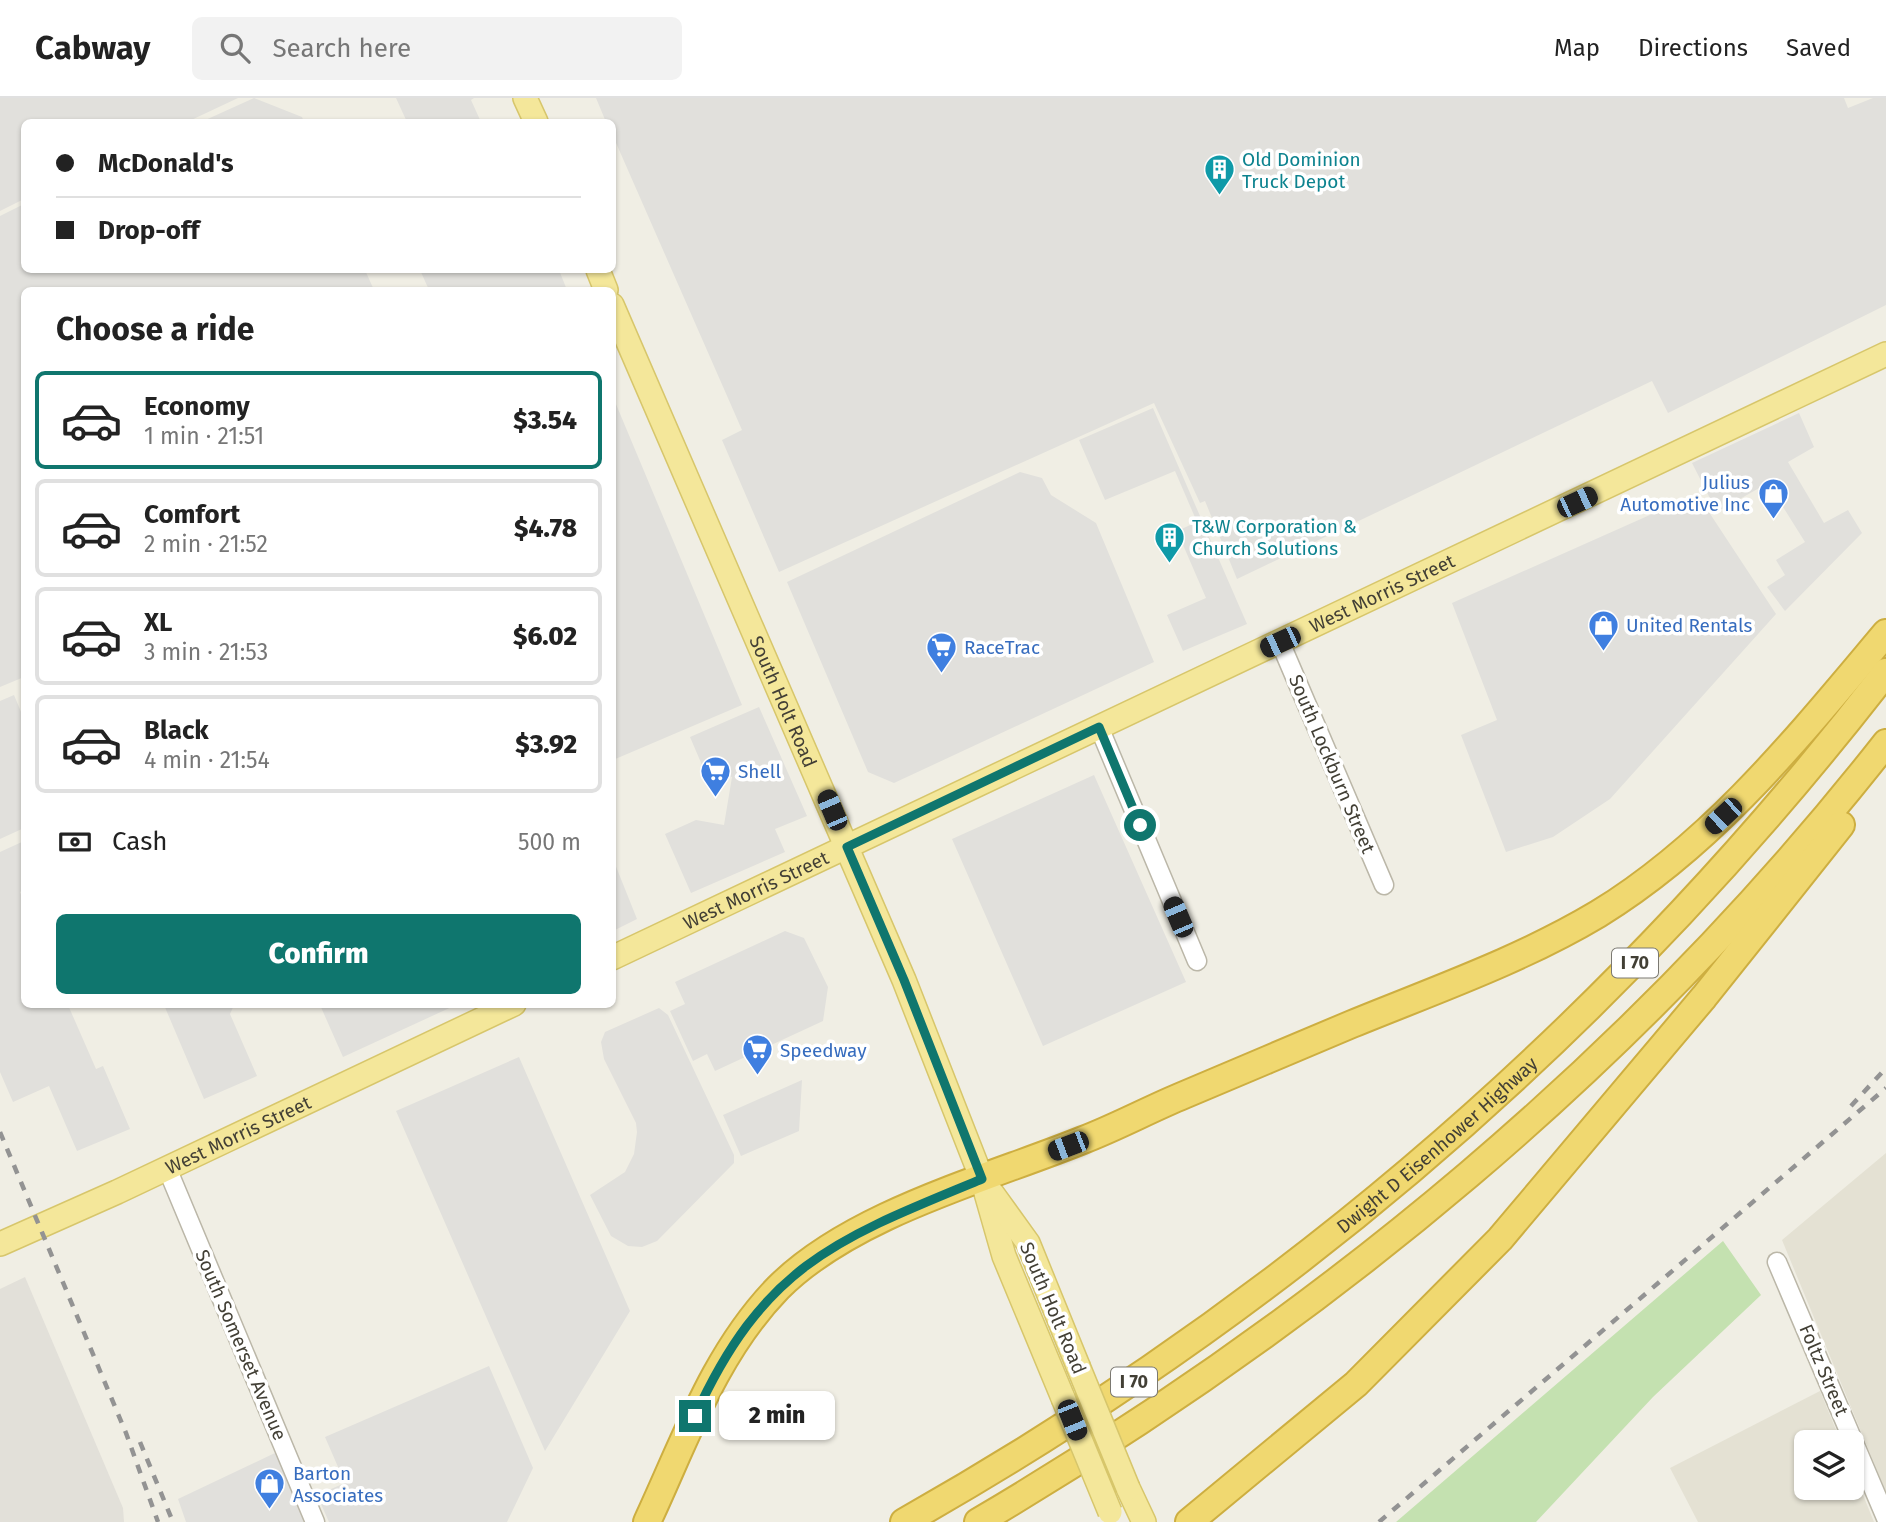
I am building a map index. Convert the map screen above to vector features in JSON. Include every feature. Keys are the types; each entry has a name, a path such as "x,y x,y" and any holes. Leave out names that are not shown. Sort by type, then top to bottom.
{"highway":[{"path":"647,1522 719,1365 748,1322 781,1285 812,1259 854,1234 982,1179 1086,1139 1194,1090 1518,955 1595,915 1648,881 1723,816 1816,716 1886,633"},
{"name":"Dwight D Eisenhower Highway","path":"904,1522 1030,1448 1179,1351 1331,1238 1483,1110 1613,985 1733,858 1886,672"},
{"name":"Dwight D Eisenhower Highway","path":"978,1522 1133,1427 1255,1343 1405,1230 1488,1160 1612,1045 1703,955 1822,822 1886,743"},
{"path":"1189,1522 1356,1384 1500,1239 1805,872 1862,796 1886,758"}],"main road":[{"path":"525,98 535,119"},
{"name":"South Holt Road","path":"616,314 904,980 982,1179 1004,1256 1112,1517"},
{"name":"West Morris Street","path":"616,956 1886,354"},
{"name":"West Morris Street","path":"0,1244 506,1008"},
{"name":"South Holt Road","path":"982,1179 1028,1243 1144,1522"}],"street":[{"name":"South Lockburn Street","path":"1280,642 1384,885"},
{"path":"1099,727 1196,961"},
{"name":"South Somerset Avenue","path":"167,1168 315,1522"},
{"name":"Foltz Street","path":"1777,1262 1880,1484 1886,1518"}],"shaded area":[{"path":"0,98 238,98 193,119 21,119 21,200 0,211"},
{"path":"254,98 303,119 208,119"},
{"path":"396,98 474,98 471,100 480,119 406,119"},
{"path":"596,98 1844,98 1848,108 1873,98 1886,98 1886,305 1668,413 1652,381 1237,579 1205,501 1200,503 1154,403 779,572 722,440 742,430 616,143 616,119 605,119"},
{"path":"21,206 21,273 366,273 373,287 21,287 21,678 0,687 0,216"},
{"path":"421,273 560,273 566,287 428,287"},
{"path":"616,404 742,705 616,758"},
{"path":"1153,408 1247,624 1183,651 1167,615 1206,598 1177,531 1197,522 1175,471 1105,500 1079,440"},
{"path":"1799,413 1814,447 1788,462 1824,523 1848,510 1862,533 1785,611 1767,587 1785,575 1776,560 1805,542 1768,483 1717,512 1692,463"},
{"path":"1020,472 1042,478 1051,495 1096,523 1154,662 894,783 868,772 787,582"},
{"path":"1697,494 1776,614 1610,799 1553,837 1506,852 1461,735 1497,720 1452,603"},
{"path":"14,695 21,712 21,829 0,839 0,701"},
{"path":"759,707 807,816 775,829 785,852 691,893 665,834 696,820 724,825 732,777 705,772 690,737"},
{"path":"1094,775 1186,982 1043,1046 952,839"},
{"path":"21,842 21,1008 69,1008 96,1069 103,1066 130,1129 77,1151 49,1086 13,1102 0,1072 0,852"},
{"path":"616,866 637,919 616,929"},
{"path":"785,931 804,938 828,987 823,1021 715,1071 707,1054 693,1061 670,1011 685,1004 675,982"},
{"path":"165,1008 233,1008 230,1014 257,1076 204,1099"},
{"path":"321,1008 449,1008 343,1057"},
{"path":"659,1008 668,1015 734,1155 734,1163 657,1241 642,1247 628,1246 611,1236 590,1195 625,1172 634,1154 637,1132 636,1123 604,1059 601,1042 605,1032"},
{"path":"519,1057 630,1311 545,1451 396,1111"},
{"path":"802,1080 799,1131 741,1156 723,1115"},
{"path":"1886,1153 1886,1492 1864,1439 1864,1430 1860,1430 1782,1240"},
{"path":"25,1277 123,1508 124,1522 0,1522 0,1289"},
{"path":"489,1366 533,1468 507,1522 329,1522 317,1495 345,1483 325,1437"},
{"path":"1820,1391 1836,1430 1794,1430 1794,1500 1864,1500 1864,1497 1874,1522 1698,1522 1670,1468"},
{"path":"277,1452 307,1522 186,1522 178,1499"}],"green space":[{"path":"1723,1241 1761,1295 1653,1397 1536,1522 1396,1522"}],"railway":[{"path":"1851,1106 1886,1068"},
{"path":"1379,1522 1886,1088"},
{"path":"0,1132 126,1433 158,1522"},
{"path":"140,1442 173,1522"}],"place":[{"name":"Old Dominion Truck Depot","path":"1219,197"},
{"name":"Julius Automotive Inc","path":"1773,520"},
{"name":"T&W Corporation & Church Solutions","path":"1169,564"},
{"name":"United Rentals","path":"1603,652"},
{"name":"RaceTrac","path":"941,674"},
{"name":"Shell","path":"715,798"},
{"name":"Speedway","path":"757,1077"},
{"name":"Barton Associates","path":"270,1511"}],"route":[{"path":"695,1416 732,1343 781,1285 797,1271 832,1246 880,1220 982,1179 904,980 847,847 1099,727 1140,825"}]}
